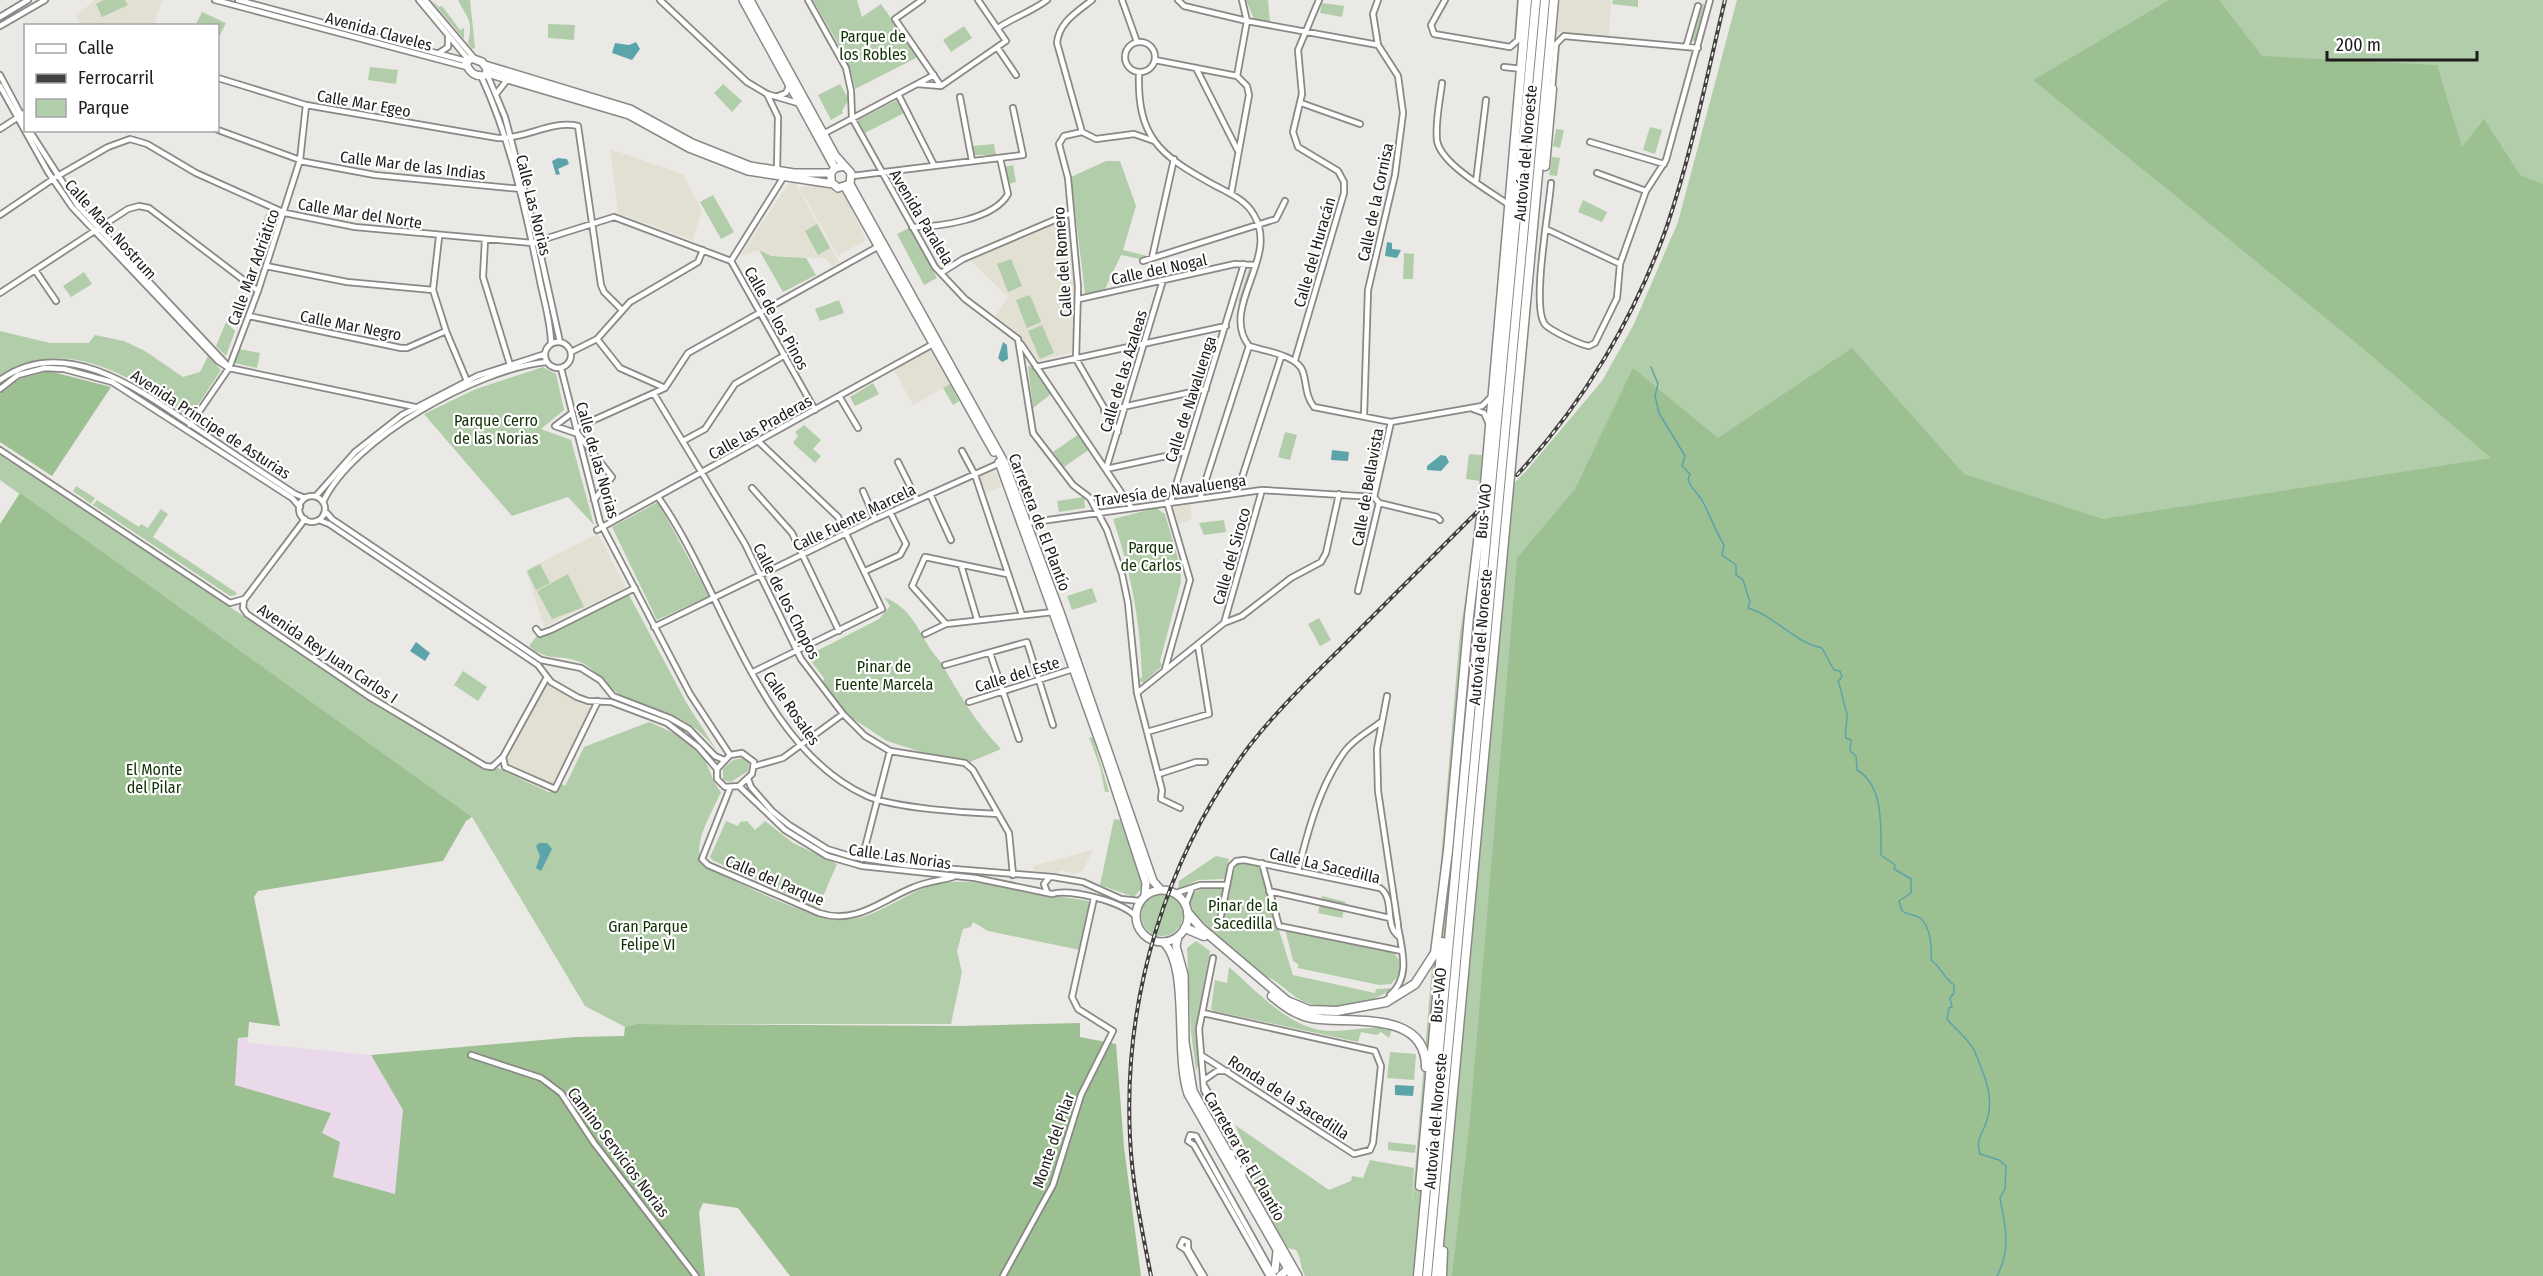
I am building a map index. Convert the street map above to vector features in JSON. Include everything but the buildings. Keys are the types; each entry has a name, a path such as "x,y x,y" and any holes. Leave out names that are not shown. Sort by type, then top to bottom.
{"highway":[{"path":"1422,1160 1469,616 1489,441 1527,0"},
{"name":"Autovía del Noroeste","path":"1416,1276 1536,0"},
{"name":"Bus-VAO","path":"1427,1276 1545,0"},
{"name":"Autovía del Noroeste","path":"1436,1276 1554,0"},
{"path":"1529,272 1534,267 1552,89"},
{"path":"1455,783 1482,549 1486,543"},
{"path":"1187,909 1201,928 1287,1001 1319,1011 1379,1005 1399,996 1415,984 1427,969 1438,941 1449,851"},
{"path":"1185,928 1198,932 1210,940 1284,1006 1296,1013 1319,1019 1385,1023 1401,1028 1414,1037 1423,1050 1426,1062 1416,1276"},
{"path":"1442,1276 1445,1179"}],"street":[{"path":"0,17 28,0"},
{"path":"0,26 45,0"},
{"name":"Avenida Claveles","path":"215,0 469,61"},
{"path":"238,0 469,61"},
{"path":"419,0 469,61 485,72 629,115 716,160 748,171 783,178 823,180 838,188 847,186 852,176"},
{"path":"425,0 469,61 475,74 485,72 630,109 717,155 750,166 777,171 833,171 844,166"},
{"path":"660,0 738,74 767,94 801,104"},
{"path":"743,0 801,104 833,171 833,184"},
{"path":"750,0 823,134 852,176"},
{"name":"Avenida Paralela","path":"808,0 846,68 851,91 852,118 912,227 941,273 965,299 1018,339"},
{"path":"922,0 895,19 941,86"},
{"path":"917,84 941,86 1006,41 978,0"},
{"path":"998,28 1012,18 1033,11 1047,0"},
{"path":"1092,0 1066,21 1058,31 1057,43 1082,132 1096,139 1134,134 1154,141"},
{"path":"1122,0 1137,42"},
{"path":"1178,0 1184,6 1247,21 1378,45"},
{"path":"1237,76 1247,21 1242,0"},
{"name":"Calle del Huracán","path":"1295,360 1344,193 1344,182 1338,171 1307,153 1294,142 1293,132 1301,103 1297,59 1304,32 1319,0"},
{"name":"Calle de la Cornisa","path":"1364,416 1368,290 1395,175 1403,113 1398,76 1378,45 1373,14 1378,0"},
{"path":"1445,0 1431,25 1434,34 1514,46 1518,40 1521,0"},
{"path":"1551,183 1540,290 1543,322 1584,345 1594,345 1617,298 1620,264 1646,191 1664,164 1710,0"},
{"path":"1686,47 1698,6"},
{"path":"439,53 448,47 447,36"},
{"path":"1552,89 1556,44 1559,39 1568,36 1698,48"},
{"path":"1137,42 1151,47 1155,60 1152,67 1139,73"},
{"path":"1137,42 1127,50 1125,58 1127,65 1139,73"},
{"path":"997,47 1016,75"},
{"path":"1155,60 1237,76 1248,86 1249,95 1231,194"},
{"path":"1504,67 1522,69"},
{"path":"1196,68 1238,151"},
{"path":"485,72 495,94 508,138 560,342"},
{"name":"Calle Las Norias","path":"485,72 508,138"},
{"path":"1139,73 1138,103 1143,123 1154,141 1174,159 1200,177 1246,203 1260,225 1261,247 1243,307 1240,330 1249,346 1295,360 1303,371 1307,399 1314,407 1391,422 1484,405 1490,399 1497,342"},
{"name":"Calle Mare Nostrum","path":"0,75 21,115"},
{"path":"823,134 934,75"},
{"name":"Calle Mar Egeo","path":"219,78 306,105 508,138"},
{"path":"495,94 501,84 510,79"},
{"path":"1442,83 1437,139 1439,150 1448,161 1509,206"},
{"path":"776,96 786,93 790,84"},
{"name":"Calle Mare Nostrum","path":"0,86 21,115"},
{"path":"767,94 778,117 777,171"},
{"path":"898,94 934,165"},
{"path":"960,97 972,161"},
{"path":"1476,182 1486,100"},
{"path":"1301,103 1360,124"},
{"name":"Calle Mar Adriático","path":"190,425 229,368 249,316 285,213 300,160 306,105"},
{"path":"852,176 1023,155 1013,108"},
{"path":"0,129 21,115"},
{"path":"508,138 565,123 578,126 601,285 604,292 622,310"},
{"path":"1134,134 1143,123"},
{"name":"Calle Mar de las Indias","path":"219,130 300,160 375,175 521,189"},
{"name":"Calle Mare Nostrum","path":"30,132 54,178 95,230 229,368"},
{"name":"Calle Mare Nostrum","path":"30,132 54,178"},
{"name":"Calle del Romero","path":"1076,358 1079,299 1068,178 1059,144 1064,136 1082,132"},
{"name":"Calle Mar del Norte","path":"0,215 54,178 115,144 123,140 138,140 196,173 285,213 355,227 439,237 535,243"},
{"path":"1590,142 1664,164"},
{"path":"912,227 935,227 991,211 1008,194 1000,158"},
{"path":"1152,258 1174,159"},
{"path":"1598,173 1646,191"},
{"path":"731,261 783,178"},
{"name":"Carretera de El Plantío","path":"847,186 1000,463 1146,883 1143,898"},
{"name":"Carretera de El Plantío","path":"847,186 1004,462 1028,523 1153,881 1160,889"},
{"path":"1499,198 1510,194"},
{"path":"1143,261 1276,219 1285,201"},
{"path":"0,294 128,209 139,206 149,208 258,291"},
{"path":"941,273 963,259 1071,213"},
{"name":"Calle de los Pinos","path":"535,243 614,217 731,261 815,410"},
{"path":"1546,229 1620,264"},
{"path":"1545,244 1558,234"},
{"path":"439,237 433,290 446,331 467,381"},
{"path":"485,240 483,277 510,365"},
{"name":"Calle Las Norias","path":"535,243 551,344"},
{"path":"576,428 665,388 688,353 879,246"},
{"path":"571,352 597,339 630,302 698,262 703,250"},
{"path":"1244,264 1255,266"},
{"name":"Calle del Nogal","path":"1079,299 1244,264"},
{"name":"Calle de Navaluenga","path":"1169,502 1244,264"},
{"path":"266,266 347,282 433,290"},
{"path":"35,270 56,301"},
{"name":"Calle de las Azaleas","path":"1106,468 1163,280"},
{"path":"1232,304 1243,307"},
{"name":"Calle Mar Negro","path":"249,316 401,348 407,348 446,331"},
{"path":"1023,365 1027,362 1034,365 1076,358 1226,326"},
{"path":"597,339 620,368 665,388"},
{"path":"1018,339 1131,507"},
{"path":"1018,339 1028,414 1033,433 1073,485 1090,498 1107,530 1126,592 1137,693 1158,774 1161,799 1180,808"},
{"path":"560,342 567,345 571,352 568,364 561,368 553,368 546,362 545,354 551,344 560,342"},
{"name":"Calle las Praderas","path":"597,530 933,344"},
{"path":"1200,498 1249,346"},
{"path":"545,354 467,381 415,407 370,438 316,496 305,498 300,507 305,519 312,522 319,520 329,524 432,592 547,675 556,686 588,701 599,700 667,723 711,759 720,783 730,788 739,786 748,779 755,766 783,758 843,714"},
{"path":"683,441 705,429 735,384 784,355"},
{"path":"1237,493 1281,357"},
{"path":"1076,358 1104,411 1118,432"},
{"path":"323,502 350,465 373,443 405,419 479,382 546,362"},
{"name":"Avenida Príncipe de Asturias","path":"0,380 15,370 34,363 65,363 114,376 295,494 305,498"},
{"name":"Avenida Príncipe de Asturias","path":"0,389 18,375 45,368 64,369 112,382 292,498 300,507"},
{"path":"229,368 415,407"},
{"name":"Calle de las Norias","path":"561,368 594,500 603,527 690,694 730,755"},
{"path":"1104,411 1206,389"},
{"name":"Calle de los Chopos","path":"654,394 745,544 797,651 843,714 865,736 890,751 965,763 973,770 1011,841 1013,875"},
{"path":"839,396 858,428"},
{"path":"1470,409 1481,412 1487,417 1489,441"},
{"path":"572,414 555,426 578,434 612,477 594,500"},
{"name":"Calle de Bellavista","path":"1358,591 1379,503 1374,496 1391,422"},
{"path":"753,672 882,609 838,517 758,441"},
{"name":"Avenida Rey Juan Carlos I","path":"0,450 230,603 244,600 243,608 247,614 430,734 485,766 492,767 503,757"},
{"path":"962,451 975,474 1022,615"},
{"path":"1106,468 1185,452"},
{"path":"898,462 917,500"},
{"name":"Calle Fuente Marcela","path":"654,627 875,519 1000,463"},
{"path":"752,488 792,533 839,631"},
{"name":"Travesía de Navaluenga","path":"1028,523 1262,490 1374,496"},
{"name":"Calle del Siroco","path":"1224,623 1262,490"},
{"path":"863,491 875,519"},
{"path":"930,494 951,540"},
{"name":"Calle del Siroco","path":"1224,623 1242,616 1291,578 1321,562 1326,553 1340,494"},
{"path":"316,496 323,502 325,511 332,519 541,660 581,668 600,680 604,688 613,696 670,718 689,729 716,756 724,760"},
{"name":"Calle Rosales","path":"658,497 753,672 801,747 834,778 877,799 998,814"},
{"path":"1165,669 1190,580 1169,502"},
{"path":"1379,503 1437,517 1440,520"},
{"path":"319,520 325,511"},
{"path":"865,571 900,555 906,544 890,512"},
{"path":"244,600 305,519"},
{"path":"946,624 912,586 925,557 1008,573"},
{"path":"961,565 976,619"},
{"path":"536,629 540,634 551,630 635,588"},
{"path":"925,634 946,624 1053,612"},
{"path":"1137,693 1224,623"},
{"path":"945,665 1027,642 1053,725"},
{"path":"1147,732 1209,714 1198,645"},
{"path":"990,653 1019,739"},
{"path":"553,663 503,757 505,767 555,789 604,688"},
{"name":"Calle del Este","path":"969,702 1073,669"},
{"path":"1361,1008 1394,993 1404,973 1378,791 1377,749 1387,696"},
{"path":"1298,871 1309,827 1329,779 1351,744 1381,722"},
{"path":"862,859 890,751"},
{"path":"717,770 730,755 747,754 755,766"},
{"path":"1158,774 1196,762 1205,762"},
{"name":"Calle Las Norias","path":"748,779 751,787 772,811 799,832 827,849 862,859 1083,882 1121,899 1143,898"},
{"name":"Calle Las Norias","path":"739,786 785,830 827,855 862,866 958,876 1094,898 1127,908 1136,917"},
{"name":"Calle del Parque","path":"730,788 703,850 702,859 708,865 834,917 862,913 912,888 958,876"},
{"name":"Calle La Sacedilla","path":"1219,926 1231,866 1236,861 1262,863 1380,888 1386,896 1392,929 1400,937"},
{"path":"1262,863 1279,926 1402,951"},
{"path":"912,888 916,881 913,872"},
{"path":"1047,892 1044,884 1048,878"},
{"path":"1057,879 1060,886 1057,892"},
{"path":"1192,888 1185,928 1178,937 1163,942 1147,937 1137,925 1136,917 1143,898 1160,889 1176,893 1200,885 1227,885"},
{"path":"1269,891 1390,918"},
{"path":"1176,893 1187,909"},
{"name":"Monte del Pilar","path":"1003,1276 1053,1185 1075,1109 1113,1030 1078,1010 1072,997 1094,898"},
{"name":"Carretera de El Plantío","path":"1178,937 1176,946 1184,975 1185,1042 1190,1080 1202,1109 1243,1177 1289,1267"},
{"name":"Carretera de El Plantío","path":"1163,942 1171,951 1179,976 1180,1065 1183,1080 1204,1126 1277,1249 1298,1276"},
{"path":"1213,958 1199,1029 1204,1080 1209,1103 1241,1156 1243,1177"},
{"name":"Ronda de la Sacedilla","path":"1203,1013 1375,1051 1381,1060 1381,1066 1373,1143 1370,1150 1354,1154 1231,1072 1211,1062 1203,1066"},
{"name":"Camino Servicios Norias","path":"471,1055 541,1078 561,1093 594,1143 696,1276"},
{"path":"1201,1055 1211,1062"},
{"path":"1203,1066 1217,1071 1231,1072"},
{"path":"1204,1080 1217,1071"},
{"path":"1204,1126 1210,1130 1234,1163 1246,1187 1246,1197"},
{"name":"Carretera de El Plantío","path":"1190,1135 1196,1138 1272,1274 1194,1145 1188,1141 1190,1135"},
{"path":"1227,1151 1241,1156"},
{"path":"1234,1163 1241,1156"},
{"path":"1183,1240 1188,1242 1188,1249 1202,1276 1186,1250 1180,1246 1183,1240"},
{"path":"1272,1274 1277,1249"},
{"path":"1272,1274 1289,1267"}],"shaded area":[{"path":"95,0 162,0 154,24 81,24 76,16"},
{"path":"1560,0 1611,0 1609,36 1557,32"},
{"path":"610,149 683,174 702,211 692,240 618,213"},
{"path":"789,183 796,184 839,262 832,266 825,258 771,256 759,250 740,256"},
{"path":"829,185 843,191 866,240 838,256 799,187"},
{"path":"1062,220 1068,223 1075,296 1072,352 1039,361 1018,333 995,316 1008,297 970,260"},
{"path":"931,349 950,384 913,405 894,370"},
{"path":"995,469 1001,487 983,494 978,475"},
{"path":"1190,504 1192,519 1178,524 1173,508"},
{"path":"598,534 626,587 544,627 526,570"},
{"path":"545,684 592,709 556,786 551,788 507,764 505,760"},
{"path":"1093,850 1083,870 1076,874 1061,870 1056,873 1035,871 1033,866"},
{"path":"248,1037 248,1043 371,1055 404,1110 395,1195 333,1177 322,1133 331,1113 235,1085 238,1038"}],"green space":[{"path":"104,0 125,0 128,5 102,17 96,4"},
{"path":"431,0 439,7 442,6 460,30 464,28 464,39"},
{"path":"458,0 470,0 475,48 472,49 468,43 469,21"},
{"name":"Parque de los Robles","path":"813,0 857,0 862,17 881,4 918,57 855,89 838,43"},
{"path":"1246,0 1268,0 1270,22 1254,19"},
{"path":"1613,0 1638,0 1638,7 1612,4"},
{"path":"1737,0 2543,0 2543,1276 1305,1276 1296,1250 1288,1248 1246,1179 1256,1171 1235,1125 1329,1190 1351,1181 1352,1176 1363,1178 1370,1160 1414,1168 1412,1206 1460,632 1479,519 1527,470 1602,381 1634,324 1678,222"},
{"path":"2169,0 2219,0 2262,56 2437,65 2462,147 2484,119 2520,175 2543,184 2543,1276 1452,1276 1470,1119 1517,558 1575,489 1633,368 1718,438 1852,348 1964,474 2103,519 2491,458 2354,341 2033,80"},
{"path":"1322,3 1344,6 1342,17 1320,13"},
{"path":"1703,3 1705,7 1696,40 1691,42"},
{"path":"202,12 226,23 220,35 219,24 196,24"},
{"path":"548,24 575,25 574,40 548,38"},
{"path":"964,26 972,38 951,52 943,40"},
{"path":"370,67 398,70 396,84 368,80"},
{"path":"723,84 742,101 732,112 714,93"},
{"path":"840,84 849,99 843,113 831,120 818,95"},
{"path":"897,100 904,113 865,133 858,120"},
{"path":"1650,127 1662,130 1655,154 1643,150"},
{"path":"1556,129 1564,130 1560,148 1553,146"},
{"path":"994,144 996,155 973,155 972,146"},
{"path":"1552,157 1560,158 1557,176 1549,175"},
{"path":"1106,161 1120,161 1136,206 1123,250 1147,256 1140,259 1121,255 1105,289 1085,294 1071,177"},
{"path":"1013,165 1016,182 1008,184 1004,167"},
{"path":"713,195 734,232 721,239 700,202"},
{"path":"1583,200 1607,212 1602,222 1578,212"},
{"path":"266,214 276,218 267,242 257,239"},
{"path":"817,224 830,248 818,255 805,231"},
{"path":"909,228 937,278 924,285 897,234"},
{"path":"759,250 771,256 806,258 816,275 783,292"},
{"path":"1404,253 1414,254 1413,279 1403,279"},
{"path":"1011,259 1022,286 1008,292 997,264"},
{"path":"1249,269 1251,272 1241,301 1238,302"},
{"path":"84,272 92,284 71,297 63,286"},
{"path":"1030,295 1041,322 1027,328 1016,300"},
{"path":"839,300 844,313 820,321 815,309"},
{"path":"226,322 235,331 226,356 216,346"},
{"path":"1042,325 1054,353 1040,359 1028,331"},
{"path":"0,331 50,343 89,343 95,335 124,341 145,351 183,377 200,372 208,356 221,370 190,417 123,376 100,366 76,360 51,359 26,363 0,375"},
{"path":"239,349 260,353 257,368 234,363"},
{"path":"1031,365 1051,394 1033,408 1028,367"},
{"name":"Parque Cerro de las Norias","path":"543,367 556,374 564,410 541,429 571,440 594,525 568,497 512,516 424,414 476,389"},
{"path":"49,371 111,387 52,476 0,442 0,394 21,378"},
{"path":"873,383 879,394 855,406 850,397"},
{"path":"950,384 959,401 953,405 943,388"},
{"path":"804,425 821,440 813,449 821,456 815,463 793,443 798,436 795,432"},
{"path":"1285,432 1297,435 1290,460 1278,457"},
{"path":"1079,434 1090,449 1064,467 1053,452"},
{"name":"Gran Parque Felipe VI","path":"0,453 336,678 482,767 487,769 496,767 548,792 556,792 562,784 565,786 584,747 649,722 666,729 691,745 704,759 721,792 700,840 700,859 705,866 783,903 826,917 845,919 862,917 927,887 950,882 1001,885 1090,901 1080,950 988,931 973,922 971,927 963,929 957,951 962,972 951,1024 636,1024 625,1027 585,1006 472,817 0,480"},
{"path":"1469,454 1482,455 1480,481 1466,479"},
{"path":"76,486 95,498 91,504 73,491"},
{"name":"El Monte del Pilar","path":"20,493 472,817 466,821 443,861 258,891 254,897 280,1026 249,1022 248,1037 238,1038 235,1085 331,1113 322,1133 340,1142 333,1177 395,1194 403,1110 371,1055 576,1037 624,1036 625,1027 636,1024 961,1026 1080,1023 1080,1037 1116,1044 1124,1147 1141,1276 790,1276 738,1208 703,1203 699,1212 705,1276 0,1276 0,524"},
{"path":"1084,497 1085,508 1059,512 1057,501"},
{"path":"97,500 139,527 141,524 148,528 161,509 168,514 153,537 237,593 236,595 230,596 93,505"},
{"path":"658,502 709,596 657,620 612,527"},
{"name":"Parque de Carlos","path":"1156,508 1165,514 1180,565 1181,582 1160,661 1162,666 1143,683 1139,680 1142,677 1141,656 1134,596 1113,519"},
{"path":"1224,520 1226,532 1204,535 1199,523"},
{"path":"540,564 550,583 536,590 527,571"},
{"path":"568,574 584,607 552,619 537,591"},
{"path":"1092,588 1097,602 1072,610 1067,596"},
{"path":"628,593 686,702 717,751 695,728 672,715 619,694 586,665 572,659 548,656 529,646 536,637 555,632"},
{"name":"Pinar de Fuente Marcela","path":"884,597 900,607 911,618 969,709 1001,749 970,762 931,755 887,741 849,716 823,684 824,678 807,656 879,619 890,606"},
{"path":"1319,618 1331,640 1320,646 1308,624"},
{"path":"463,671 487,687 478,701 454,685"},
{"path":"1089,737 1093,738 1109,792 1105,792 1100,767"},
{"path":"743,758 749,763 748,771 731,782 723,780 723,769 733,760"},
{"path":"1114,819 1121,820 1141,881 1141,889 1134,897 1100,885"},
{"path":"726,821 738,826 740,822 747,821 755,830 765,821 793,843 837,864 818,908 712,860 710,857"},
{"path":"1216,856 1229,859 1225,879 1198,880 1178,890 1179,881"},
{"name":"Pinar de la Sacedilla","path":"1237,863 1259,866 1293,975 1375,993 1376,989 1394,988 1385,994 1361,1002 1321,1006 1299,999 1264,976 1196,916 1189,901 1200,889 1229,887"},
{"path":"1162,894 1177,900 1183,915 1177,930 1162,936 1147,930 1141,915 1147,900"},
{"path":"1322,896 1346,902 1342,918 1318,913"},
{"path":"1285,929 1394,953 1399,960 1400,974 1391,984 1379,985 1298,968 1298,964 1293,961"},
{"path":"1196,941 1210,951 1196,1029 1199,1062 1196,1071 1191,1032 1187,948"},
{"path":"1229,967 1263,998 1302,1024 1331,1031 1392,1029 1389,1038 1381,1032 1377,1035 1361,1032 1358,1042 1214,1011 1211,1009 1215,980 1227,983"},
{"path":"1390,1052 1416,1054 1414,1080 1387,1078"},
{"path":"1388,1142 1416,1145 1415,1153 1388,1150"}],"water":[{"path":"636,42 640,49 632,60 612,53 615,43 629,45"},
{"path":"558,158 567,159 569,164 558,169 560,174 556,175 552,161"},
{"path":"1387,242 1392,243 1392,249 1401,250 1397,258 1385,256"},
{"path":"1003,342 1007,345 1008,359 1002,362 998,358"},
{"path":"1332,450 1349,452 1348,461 1331,460"},
{"path":"1441,455 1446,456 1449,462 1441,471 1427,470 1427,466"},
{"path":"416,642 430,653 425,661 410,651"},
{"path":"539,843 547,843 552,849 541,871 536,868 540,856 536,846"},
{"path":"1395,1085 1414,1086 1413,1096 1395,1095"}],"waterway":[{"path":"1651,367 1658,384 1655,396 1659,413 1685,456 1682,466 1690,474 1688,480 1702,501 1724,545 1722,555 1736,565 1736,575 1743,580 1750,602 1748,608 1767,617 1803,641 1822,648 1834,670 1840,671 1842,677 1838,681 1847,714 1846,738 1851,740 1850,751 1856,756 1857,770 1866,777 1876,796 1881,820 1881,855 1895,865 1894,869 1911,879 1911,893 1899,901 1902,911 1920,918 1929,932 1931,960 1954,985 1954,993 1950,998 1952,1007 1949,1008 1947,1019 1972,1046 1987,1084 1990,1102 1979,1140 1980,1154 1999,1160 2006,1166 2005,1189 2000,1198 2006,1246 2005,1256 1997,1276"}],"railway":[{"path":"1517,475 1564,419 1605,358 1654,260 1684,170 1725,0"},
{"path":"1151,1276 1133,1172 1130,1085 1134,1033 1143,981 1156,930 1173,881 1220,788 1261,731 1284,705 1478,511"}]}
